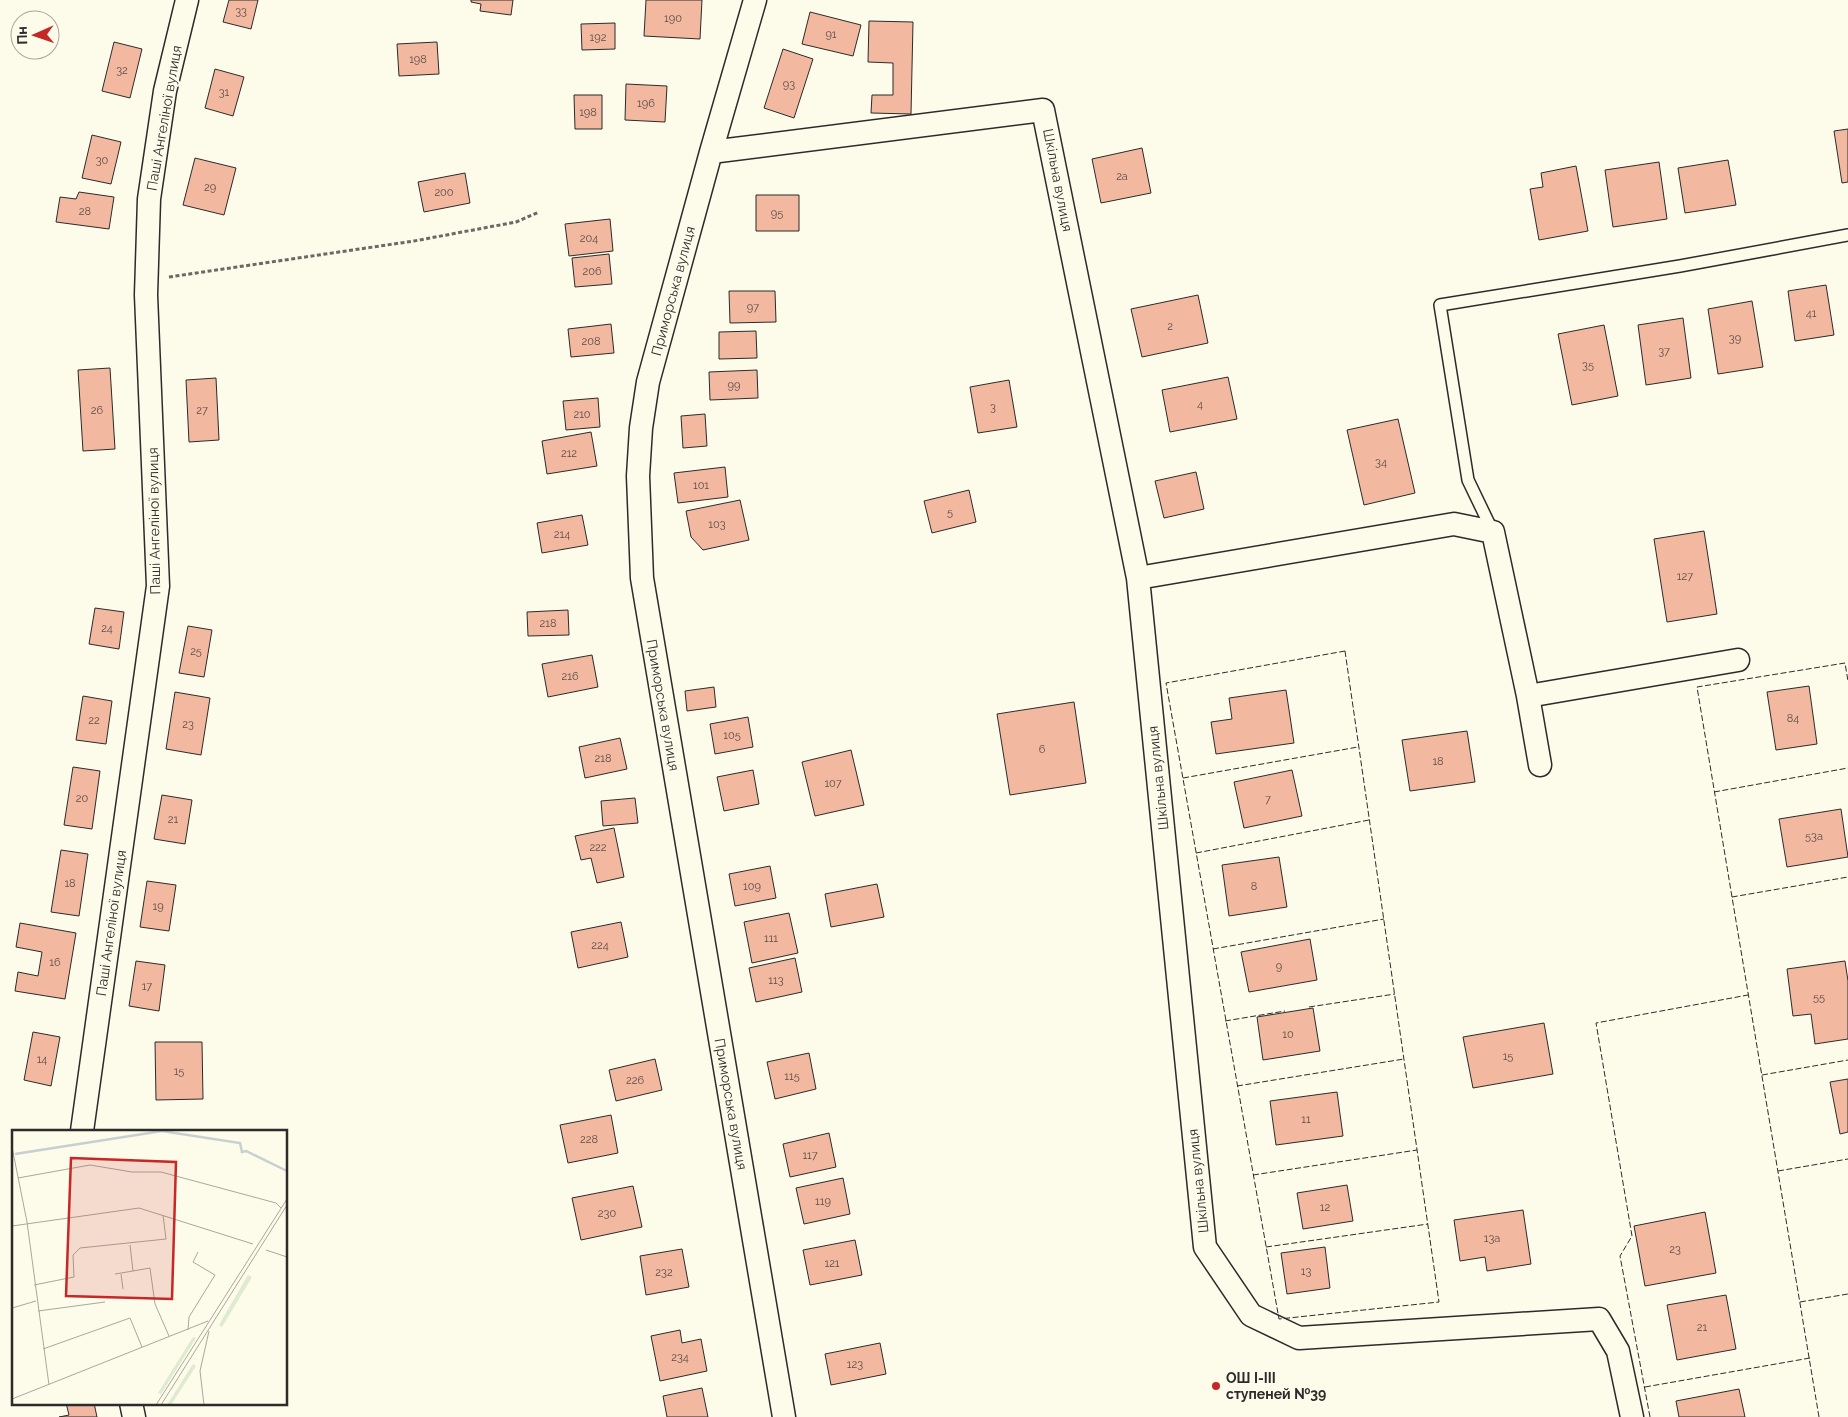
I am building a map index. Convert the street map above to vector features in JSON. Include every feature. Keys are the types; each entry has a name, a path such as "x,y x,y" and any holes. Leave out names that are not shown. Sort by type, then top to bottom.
{"street":[{"name":"Паші Ангеліної вулиця","path":"82,1130 158,586 146,280 149,199 165,91 187,0"},
{"name":"Приморська вулиця","path":"756,0 711,152 648,382 641,428 638,476 642,578 784,1417"},
{"name":"Шкільна вулиця","path":"711,152 1043,110 1138,578 1205,1247 1251,1315 1299,1338 1599,1319 1618,1352 1632,1417"},
{"path":"1138,578 1454,524 1492,532 1528,696 1540,765"},
{"path":"1528,696 1738,660"},
{"path":"131,1404 134,1417"}],"lane":[{"path":"1492,532 1468,480 1440,305 1680,266 1848,234"}],"path":[{"path":"146,280 414,241 516,222 539,212"}],"building":[{"path":"229,0 258,0 251,29 223,22"},
{"path":"471,0 513,0 511,15 480,11 481,4 471,2"},
{"path":"646,0 702,0 700,39 644,36"},
{"path":"810,12 861,25 853,56 802,44"},
{"path":"869,21 913,22 911,114 871,113 872,95 893,95 893,63 868,62"},
{"path":"615,23 615,49 582,50 581,24"},
{"path":"114,42 142,49 130,98 102,91"},
{"path":"437,42 439,74 399,76 397,44"},
{"path":"783,49 813,59 794,118 764,108"},
{"path":"215,69 244,77 233,116 205,108"},
{"path":"626,84 667,86 665,122 625,120"},
{"path":"574,95 602,95 602,129 575,129"},
{"path":"1848,129 1848,182 1842,183 1834,131"},
{"path":"92,135 121,142 111,184 82,178"},
{"path":"1142,148 1151,193 1101,203 1092,159"},
{"path":"195,158 236,168 224,215 183,205"},
{"path":"1728,160 1736,205 1685,213 1678,168"},
{"path":"1659,162 1667,219 1613,227 1605,170"},
{"path":"1576,166 1588,231 1539,240 1530,189 1543,187 1541,173"},
{"path":"465,173 470,203 424,212 418,182"},
{"path":"79,192 114,197 109,229 56,222 60,197 76,199"},
{"path":"756,195 799,195 799,231 756,231"},
{"path":"610,219 613,251 569,256 565,224"},
{"path":"609,254 612,284 575,287 572,258"},
{"path":"1826,285 1834,335 1795,341 1788,291"},
{"path":"729,291 775,291 776,322 730,323"},
{"path":"1198,295 1208,343 1142,357 1131,309"},
{"path":"1752,301 1763,367 1718,374 1708,309"},
{"path":"1683,318 1691,378 1646,385 1638,325"},
{"path":"611,324 614,353 571,357 568,329"},
{"path":"1604,325 1618,396 1572,405 1558,334"},
{"path":"756,331 757,358 719,359 719,332"},
{"path":"110,368 115,449 83,451 78,370"},
{"path":"757,370 758,398 710,400 709,372"},
{"path":"1228,377 1237,419 1170,432 1162,390"},
{"path":"216,378 219,440 189,442 186,380"},
{"path":"1009,380 1017,427 978,433 970,387"},
{"path":"598,398 600,427 566,430 563,401"},
{"path":"705,414 707,446 683,448 681,416"},
{"path":"1398,419 1415,493 1364,505 1347,430"},
{"path":"591,432 597,466 547,474 542,441"},
{"path":"725,467 728,497 678,503 674,473"},
{"path":"1196,472 1204,509 1164,518 1155,481"},
{"path":"969,490 976,522 932,533 924,501"},
{"path":"740,500 749,540 703,550 691,537 686,511"},
{"path":"582,515 588,545 542,553 537,523"},
{"path":"1704,531 1717,614 1667,622 1654,539"},
{"path":"95,608 124,612 119,649 89,644"},
{"path":"568,610 569,635 528,636 527,612"},
{"path":"188,626 212,630 204,677 179,673"},
{"path":"592,655 598,687 548,697 542,664"},
{"path":"1809,686 1817,744 1776,750 1767,692"},
{"path":"714,687 716,707 687,711 685,691"},
{"path":"1286,690 1294,743 1216,754 1211,722 1232,719 1229,698"},
{"path":"175,692 210,698 201,755 166,749"},
{"path":"83,696 112,701 106,744 76,740"},
{"path":"1074,702 1086,783 1010,795 997,714"},
{"path":"748,717 753,747 715,754 710,724"},
{"path":"1467,731 1475,782 1410,791 1402,740"},
{"path":"620,738 627,769 585,778 579,747"},
{"path":"851,750 864,805 815,816 802,762"},
{"path":"73,767 100,771 92,829 64,825"},
{"path":"753,770 759,804 724,811 717,777"},
{"path":"1292,770 1302,816 1244,828 1234,782"},
{"path":"162,795 192,800 185,844 154,839"},
{"path":"635,798 638,823 603,826 601,801"},
{"path":"1841,809 1848,857 1787,867 1779,819"},
{"path":"614,828 624,877 597,883 591,858 581,860 575,836"},
{"path":"61,850 88,854 79,916 51,912"},
{"path":"1279,857 1287,907 1229,916 1222,865"},
{"path":"770,866 776,898 735,906 729,874"},
{"path":"147,881 176,885 169,931 140,927"},
{"path":"877,884 884,917 831,927 825,894"},
{"path":"789,913 798,953 752,963 744,922"},
{"path":"621,922 628,957 578,968 571,932"},
{"path":"20,923 76,933 65,999 15,991 18,972 38,976 42,952 16,947"},
{"path":"1310,939 1317,980 1249,992 1241,952"},
{"path":"795,958 802,992 756,1002 749,968"},
{"path":"136,961 165,965 159,1011 129,1006"},
{"path":"1845,961 1848,981 1848,1039 1815,1044 1811,1014 1793,1016 1787,969"},
{"path":"1313,1008 1320,1051 1263,1060 1257,1017"},
{"path":"1544,1023 1553,1074 1473,1088 1463,1037"},
{"path":"33,1032 60,1037 51,1086 24,1080"},
{"path":"155,1042 202,1042 203,1099 156,1100"},
{"path":"809,1053 816,1089 775,1099 767,1062"},
{"path":"655,1059 662,1090 616,1101 609,1070"},
{"path":"1848,1079 1848,1132 1840,1134 1830,1082"},
{"path":"1337,1092 1343,1136 1276,1145 1270,1101"},
{"path":"611,1115 618,1153 568,1163 560,1125"},
{"path":"829,1133 836,1167 790,1177 783,1144"},
{"path":"843,1178 850,1214 804,1224 796,1188"},
{"path":"1347,1185 1353,1221 1303,1229 1297,1193"},
{"path":"633,1186 642,1227 581,1240 572,1198"},
{"path":"1523,1210 1531,1264 1487,1271 1485,1257 1460,1261 1454,1220"},
{"path":"1705,1212 1716,1273 1645,1286 1634,1226"},
{"path":"855,1240 862,1275 810,1285 803,1250"},
{"path":"1325,1247 1330,1288 1287,1294 1281,1253"},
{"path":"682,1249 689,1287 646,1295 640,1256"},
{"path":"1726,1295 1736,1349 1677,1360 1667,1305"},
{"path":"680,1330 682,1343 701,1339 707,1371 660,1381 651,1336"},
{"path":"880,1343 886,1374 831,1385 825,1354"},
{"path":"702,1388 708,1417 667,1417 663,1396"},
{"path":"1739,1389 1745,1417 1679,1417 1676,1401"},
{"path":"66,1404 94,1404 97,1417 59,1417 69,1415"}],"fence":[{"path":"1345,651 1439,1302 1279,1319 1166,683 1345,651"},
{"path":"1732,897 1697,687 1845,663 1848,681"},
{"path":"1183,778 1358,747"},
{"path":"1714,792 1848,768"},
{"path":"1196,853 1369,820"},
{"path":"1819,1417 1732,897 1848,877"},
{"path":"1213,949 1384,919"},
{"path":"1309,1007 1395,994"},
{"path":"1650,1417 1620,1256 1632,1236 1596,1023 1748,995"},
{"path":"1225,1021 1285,1011"},
{"path":"1237,1086 1404,1059"},
{"path":"1762,1075 1848,1060"},
{"path":"1253,1175 1417,1150"},
{"path":"1778,1171 1848,1159"},
{"path":"1266,1247 1428,1224"},
{"path":"1800,1302 1848,1294"},
{"path":"1645,1387 1810,1358"}],"place":[{"name":"ОШ I-III ступеней №39","path":"1216,1386"}]}
